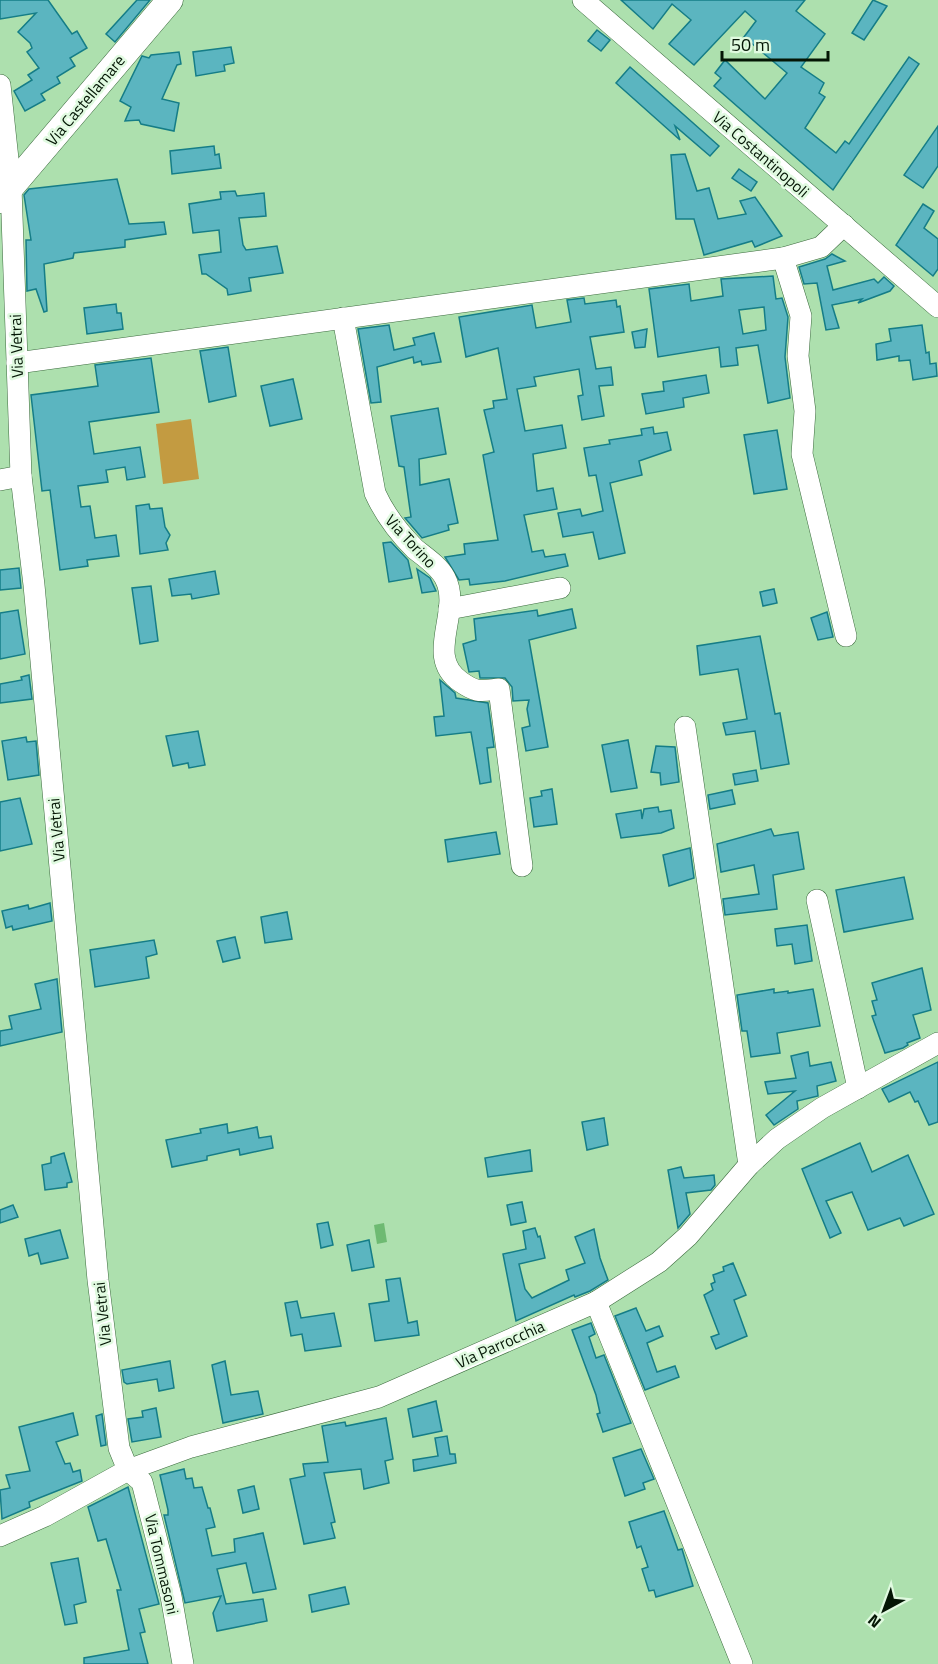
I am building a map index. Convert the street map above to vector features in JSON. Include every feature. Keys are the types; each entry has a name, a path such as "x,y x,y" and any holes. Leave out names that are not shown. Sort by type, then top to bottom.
{"main road":[{"name":"Via Castellamare","path":"5,194 170,0"}],"street":[{"name":"Via Costantinopoli","path":"584,0 938,307"},
{"name":"Via Vetrai","path":"0,85 17,363 10,478 34,585 98,1280 119,1448 128,1470"},
{"path":"17,363 783,258 821,247 844,225"},
{"path":"783,258 801,316 798,356 804,399 802,454 846,636"},
{"name":"Via Torino","path":"343,318 375,493 399,533 445,578 449,609 443,650 446,668 458,680 476,692 499,689 522,866"},
{"path":"449,609 560,588"},
{"path":"685,727 749,1165"},
{"path":"817,900 858,1088"},
{"name":"Via Parrocchia","path":"0,1536 45,1516 128,1470 191,1447 379,1397 596,1302 659,1262 688,1236 749,1165 777,1139 822,1108 938,1043"},
{"path":"596,1302 742,1664"},
{"name":"Via Tommasoni","path":"128,1470 142,1482 156,1533 183,1664"}],"shaded area":[{"path":"191,419 199,479 163,484 156,424"},
{"path":"384,1223 387,1242 377,1244 374,1225"}],"building":[{"path":"0,0 48,0 72,34 77,31 87,48 70,58 75,66 57,77 60,83 41,94 45,100 25,111 14,91 32,80 28,75 39,68 27,52 32,48 30,43 18,32 36,13 0,19"},
{"path":"137,0 150,0 115,42 106,34"},
{"path":"621,0 805,0 796,11 825,34 801,67 824,83 819,93 825,97 805,128 836,153 845,141 849,144 909,57 919,64 833,190 714,86 721,78 715,73 725,60 765,99 787,73 744,37 756,21 745,11 694,65 669,44 691,20 672,4 653,29"},
{"path":"873,0 887,6 864,40 852,33"},
{"path":"597,30 610,40 601,51 588,41"},
{"path":"231,47 234,63 224,65 225,71 196,76 193,52"},
{"path":"179,52 181,64 177,65 162,99 179,103 174,131 141,124 139,120 125,121 131,107 120,101 142,56 149,58 151,55"},
{"path":"630,67 719,146 710,156 675,126 680,140 616,83"},
{"path":"938,126 938,166 923,188 904,175"},
{"path":"214,146 215,155 219,154 221,168 172,174 170,151"},
{"path":"685,154 697,191 709,188 718,219 746,214 740,201 755,197 782,236 755,247 752,241 704,255 694,219 676,219 671,155"},
{"path":"739,169 757,182 751,191 732,178"},
{"path":"117,179 129,224 164,222 166,234 125,240 125,247 74,253 73,258 44,264 47,311 44,312 36,289 27,291 26,240 31,240 24,195 29,189"},
{"path":"235,191 237,196 264,193 266,216 239,218 243,245 246,250 277,246 283,273 249,278 251,291 228,295 227,289 206,274 202,274 199,255 221,252 219,230 193,233 189,204 221,199 220,192"},
{"path":"923,204 934,211 924,228 938,239 938,269 933,276 896,245"},
{"path":"832,254 845,261 827,266 833,290 874,279 878,283 884,277 894,286 890,291 858,303 862,299 832,305 839,328 826,330 817,283 804,284 799,267 825,259"},
{"path":"773,276 776,299 782,298 788,317 785,357 790,398 768,403 758,345 736,348 738,365 721,367 719,347 658,357 649,289 689,284 691,301 723,296 721,279","holes":["764,307 766,330 743,334 739,310"]},
{"path":"584,298 585,304 616,300 617,307 620,306 624,332 590,337 596,369 611,367 613,385 599,386 604,416 582,420 578,396 583,395 579,369 534,377 536,386 517,389 525,431 562,425 566,448 533,454 537,491 553,488 557,509 524,515 532,552 543,550 545,557 565,554 568,566 505,581 470,585 469,579 459,580 445,557 465,554 464,544 498,540 483,455 494,452 484,410 494,408 493,401 507,399 498,348 466,357 459,317 532,305 536,328 571,322 567,300"},
{"path":"116,304 117,313 121,313 123,329 87,334 84,308"},
{"path":"389,325 394,350 415,345 413,338 434,333 441,362 422,365 421,361 414,363 413,357 377,367 381,402 371,403 358,329"},
{"path":"922,325 926,353 929,352 930,364 936,363 937,376 913,380 910,360 899,361 899,356 877,360 876,344 891,341 889,329"},
{"path":"647,329 645,347 635,348 632,332"},
{"path":"228,347 236,396 209,402 200,351"},
{"path":"151,358 159,412 89,422 94,454 140,447 145,477 127,480 125,467 106,470 108,482 78,486 81,507 90,506 95,538 116,535 119,556 87,560 88,566 60,570 50,490 42,491 31,395 98,386 95,365"},
{"path":"706,375 709,393 683,398 684,407 646,414 642,394 664,391 663,382"},
{"path":"293,379 302,419 270,426 261,386"},
{"path":"438,408 446,454 419,459 420,485 449,479 458,523 448,525 449,530 422,538 405,518 411,517 404,467 399,466 391,416"},
{"path":"653,427 654,434 667,432 671,450 639,461 642,475 610,483 625,553 599,559 593,532 563,537 558,513 580,509 582,516 603,511 596,475 589,476 584,448 610,444 609,440 642,435 641,429"},
{"path":"777,430 787,489 754,494 744,435"},
{"path":"149,504 150,509 162,508 165,527 170,535 166,543 168,550 140,554 136,506"},
{"path":"391,542 408,560 412,578 389,582 383,543"},
{"path":"19,568 21,588 0,590 0,570"},
{"path":"417,569 430,578 436,591 422,593"},
{"path":"215,571 219,594 192,599 191,594 172,596 169,579"},
{"path":"151,586 158,641 140,644 132,588"},
{"path":"774,589 777,603 763,606 760,592"},
{"path":"572,609 576,628 529,640 548,747 526,751 522,728 530,726 527,709 529,700 513,701 512,687 505,678 480,678 479,671 469,672 463,644 476,640 474,619 537,610 538,616"},
{"path":"18,610 25,654 0,659 0,613"},
{"path":"827,612 833,637 818,640 811,618"},
{"path":"760,636 775,714 780,713 789,764 761,769 755,731 726,735 723,723 747,719 738,669 700,675 697,646"},
{"path":"29,675 32,699 0,703 0,684 22,680 21,677"},
{"path":"440,680 455,693 456,698 488,703 494,747 487,748 491,782 480,784 471,732 436,736 434,717 444,716"},
{"path":"198,731 205,765 189,768 188,763 173,766 166,736"},
{"path":"26,737 27,742 36,741 39,775 8,780 2,741"},
{"path":"628,740 637,788 611,792 602,745"},
{"path":"656,746 675,747 679,782 661,785 660,773 651,772"},
{"path":"756,770 758,781 735,785 733,774"},
{"path":"552,789 557,824 534,827 530,798 542,796 541,791"},
{"path":"732,790 735,804 710,809 708,795"},
{"path":"20,798 32,844 0,851 0,802"},
{"path":"658,807 659,812 671,810 674,828 661,833 621,838 616,814 641,810 642,819 644,809"},
{"path":"771,829 774,836 798,832 804,869 773,875 777,909 725,915 723,899 759,894 754,865 721,872 717,844"},
{"path":"496,832 500,854 448,862 445,840"},
{"path":"690,848 694,878 669,886 663,855"},
{"path":"904,877 913,919 844,932 836,890"},
{"path":"50,903 52,921 13,930 12,926 6,928 2,911 28,905 29,909"},
{"path":"287,912 292,939 265,943 261,917"},
{"path":"807,925 812,961 795,964 792,944 777,946 775,929"},
{"path":"235,937 240,958 223,962 217,941"},
{"path":"154,940 157,954 146,957 149,978 95,987 90,950"},
{"path":"922,968 931,1010 913,1015 920,1038 907,1043 908,1045 903,1048 885,1053 872,1016 876,1015 872,1001 877,1000 872,983"},
{"path":"57,979 62,1032 0,1046 0,1031 12,1029 9,1016 41,1009 35,984"},
{"path":"774,989 774,993 788,991 788,993 813,989 820,1026 777,1033 780,1053 751,1057 747,1031 742,1031 737,995"},
{"path":"808,1052 810,1066 831,1062 836,1081 817,1086 818,1096 797,1101 798,1109 774,1125 766,1115 795,1091 768,1094 765,1082 796,1078 791,1056"},
{"path":"938,1062 938,1122 929,1125 918,1101 915,1102 910,1092 889,1102 882,1089"},
{"path":"604,1118 608,1145 587,1150 582,1122"},
{"path":"227,1124 228,1133 257,1127 259,1138 271,1136 273,1148 240,1155 239,1149 207,1156 207,1160 172,1167 166,1140 201,1133 200,1129"},
{"path":"860,1143 872,1172 908,1155 934,1214 904,1226 900,1218 868,1230 852,1192 826,1201 841,1233 830,1238 802,1169"},
{"path":"530,1150 532,1171 488,1177 485,1158"},
{"path":"64,1153 72,1182 67,1183 67,1187 45,1190 42,1165 51,1163 51,1157"},
{"path":"681,1167 684,1178 714,1175 715,1185 711,1190 686,1193 690,1214 678,1228 668,1170"},
{"path":"522,1202 526,1222 511,1225 507,1205"},
{"path":"13,1205 18,1217 0,1223 0,1210"},
{"path":"328,1222 333,1245 321,1248 317,1224"},
{"path":"535,1228 538,1237 540,1236 545,1258 519,1264 525,1289 532,1298 569,1280 566,1270 585,1263 575,1237 594,1229 600,1258 608,1280 590,1291 575,1297 574,1295 516,1321 503,1254 526,1249 523,1231"},
{"path":"60,1230 68,1258 41,1264 38,1253 29,1256 25,1239"},
{"path":"369,1240 374,1267 352,1271 347,1245"},
{"path":"733,1263 746,1295 734,1300 747,1336 716,1349 711,1337 719,1334 704,1295 713,1290 711,1284 715,1282 713,1275 724,1271 723,1267"},
{"path":"400,1278 408,1323 417,1321 419,1335 375,1341 369,1304 389,1301 386,1280"},
{"path":"297,1301 301,1318 334,1313 341,1346 305,1351 302,1334 291,1336 285,1303"},
{"path":"636,1308 646,1331 659,1326 663,1336 647,1343 657,1372 675,1366 679,1377 645,1390 615,1316"},
{"path":"591,1323 595,1334 589,1337 596,1358 604,1355 631,1423 603,1432 597,1414 600,1413 596,1395 572,1330"},
{"path":"170,1361 174,1388 159,1391 157,1379 127,1384 124,1382 122,1370"},
{"path":"225,1361 231,1395 258,1391 263,1414 223,1423 212,1365"},
{"path":"436,1401 442,1431 413,1437 408,1409"},
{"path":"156,1408 161,1437 132,1442 128,1419 143,1417 142,1411"},
{"path":"73,1413 78,1435 56,1442 65,1464 70,1463 73,1472 80,1470 82,1481 29,1502 30,1507 2,1519 0,1490 10,1488 6,1475 30,1471 19,1427"},
{"path":"102,1414 106,1445 101,1446 96,1416"},
{"path":"386,1418 393,1459 385,1461 389,1483 364,1489 361,1469 324,1473 335,1522 331,1523 335,1538 304,1544 290,1479 305,1476 303,1464 328,1462 322,1426 345,1422 346,1426"},
{"path":"447,1436 450,1454 455,1454 456,1463 414,1471 413,1460 438,1456 435,1438"},
{"path":"641,1449 654,1479 643,1483 645,1489 625,1496 613,1458"},
{"path":"184,1469 186,1479 192,1478 194,1488 202,1487 208,1508 210,1508 215,1527 206,1529 212,1556 235,1552 234,1539 263,1533 276,1589 253,1593 246,1563 217,1569 226,1604 263,1599 267,1621 217,1631 213,1613 221,1596 185,1603 164,1515 168,1515 168,1510 160,1475"},
{"path":"254,1486 259,1509 243,1513 238,1490"},
{"path":"128,1487 159,1604 139,1609 145,1632 140,1633 148,1664 84,1664 84,1658 129,1650 117,1590 121,1590 106,1539 98,1541 88,1507"},
{"path":"664,1511 678,1550 682,1549 693,1586 656,1597 654,1590 649,1591 642,1569 648,1567 641,1546 637,1548 629,1522"},
{"path":"78,1558 86,1602 74,1605 77,1623 65,1625 51,1563"},
{"path":"345,1587 349,1604 312,1612 309,1595"}]}
